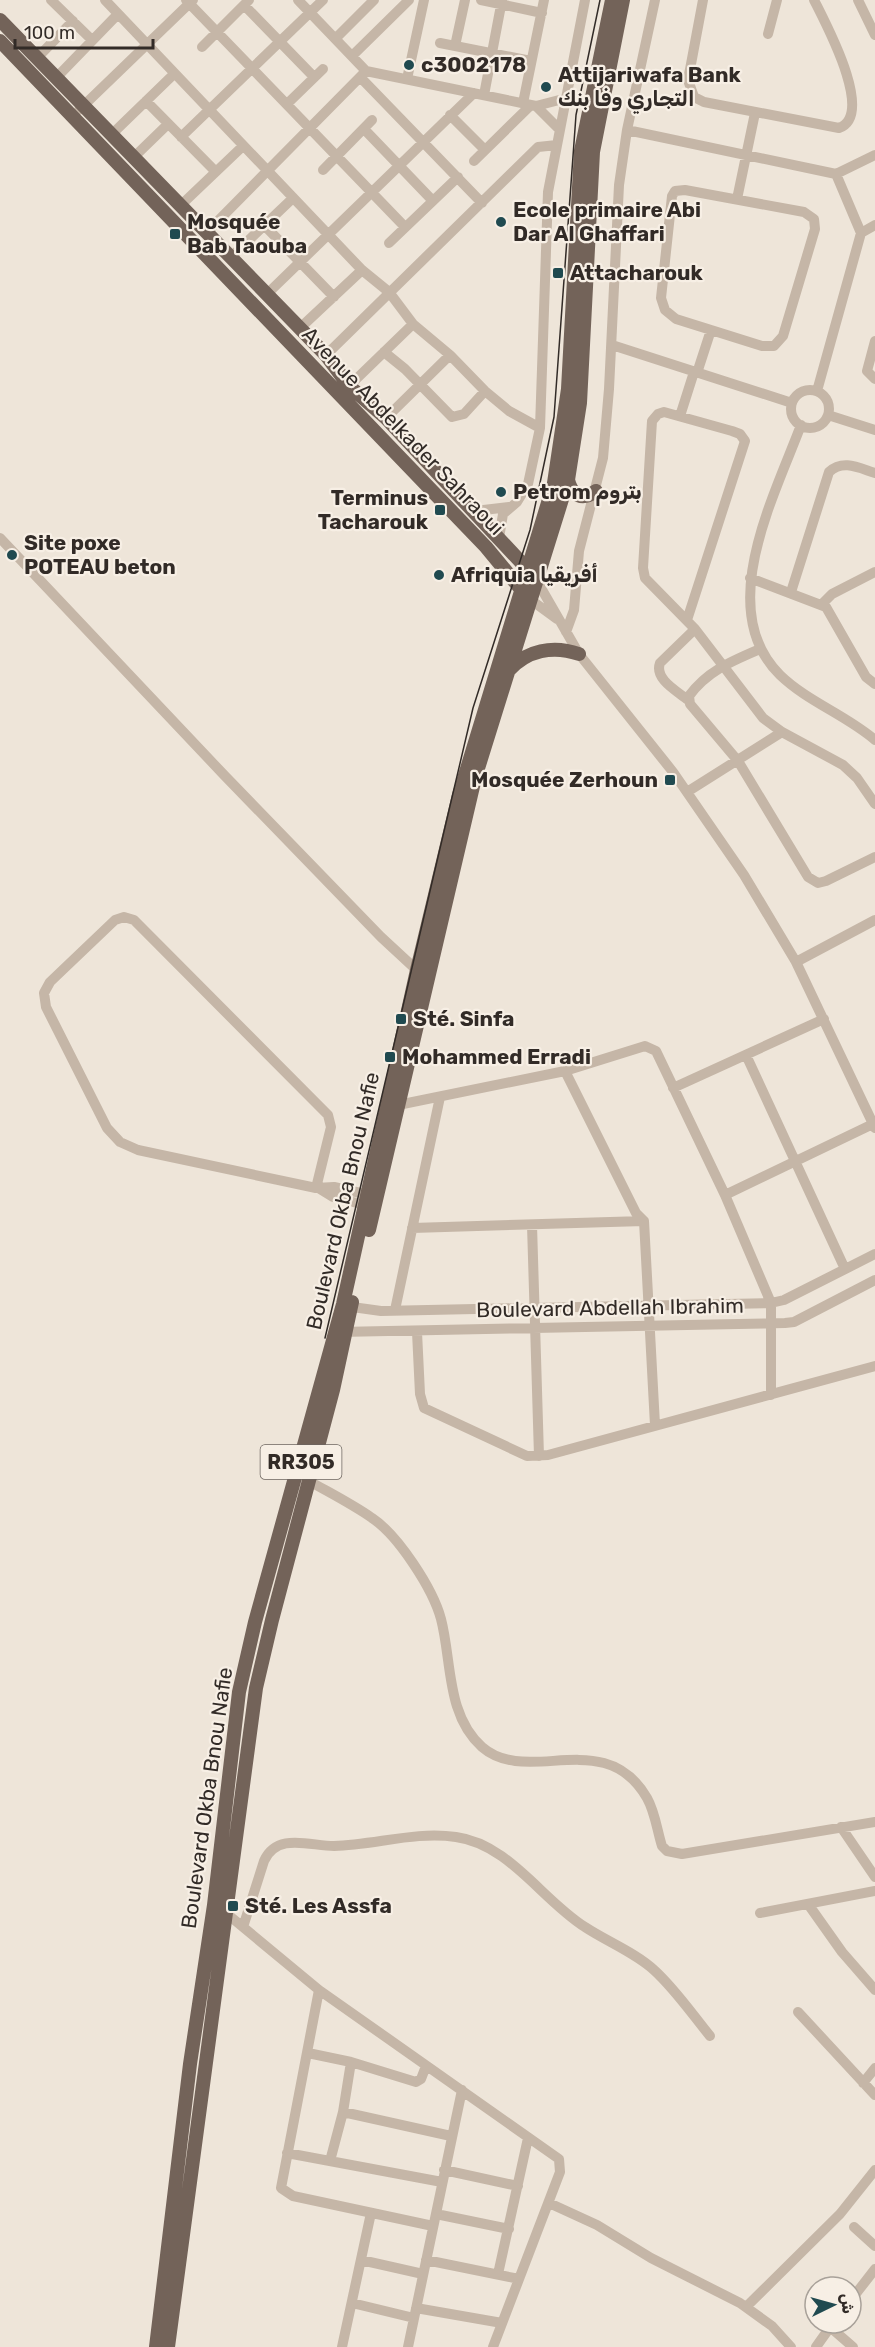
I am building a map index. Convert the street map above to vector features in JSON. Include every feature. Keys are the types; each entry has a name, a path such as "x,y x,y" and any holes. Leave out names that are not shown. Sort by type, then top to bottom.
{"main road":[{"name":"Boulevard Okba Bnou Nafie","path":"533,575 563,436 570,365 579,167 590,100 612,0"},
{"name":"Boulevard Okba Bnou Nafie","path":"168,2347 256,1688 309,1481 422,974 459,795 526,595 568,480 581,394 592,152 623,0"},
{"name":"Avenue Abdelkader Sahraoui","path":"0,20 326,356 350,386 386,418 533,575"},
{"name":"Avenue Abdelkader Sahraoui","path":"0,41 486,547 526,595"},
{"path":"568,480 572,491 579,496 587,496 596,491"},
{"name":"Boulevard Okba Bnou Nafie","path":"370,1201 398,1105 422,974 507,673 526,595"},
{"path":"507,673 520,660 536,652 562,650 579,654"},
{"name":"Boulevard Okba Bnou Nafie","path":"156,2347 190,2064 214,1905 239,1692 255,1622 341,1332"},
{"path":"190,2064 206,2067"}],"street":[{"path":"105,0 362,270 389,292 414,324 450,355 485,392 516,416 540,428"},
{"path":"298,0 336,38 352,56 363,74 482,203"},
{"path":"181,137 323,0"},
{"path":"336,38 374,0"},
{"path":"352,56 407,0"},
{"path":"407,79 424,0"},
{"path":"455,46 465,0"},
{"path":"481,0 502,2 542,13"},
{"path":"474,161 530,105 531,61 544,0"},
{"path":"500,538 503,514 512,507 528,484 540,428 547,203 585,0"},
{"path":"566,632 574,610 579,551 596,491 605,441 612,345 617,212 627,130 655,0"},
{"path":"703,0 689,72 690,90 701,101 832,129 845,126 855,119 859,102 855,81 816,0"},
{"path":"768,34 777,0"},
{"path":"72,117 189,1 405,227"},
{"path":"57,2 92,40"},
{"path":"266,295 398,164 450,115 479,94 492,52 502,2"},
{"path":"863,2 875,35"},
{"path":"202,47 246,3 314,77"},
{"path":"56,78 118,14"},
{"path":"37,58 73,21"},
{"path":"440,43 531,61"},
{"path":"288,103 323,69"},
{"path":"111,135 174,74"},
{"path":"363,74 407,79 530,105 567,98"},
{"path":"206,233 363,74"},
{"path":"146,101 215,171"},
{"path":"530,105 560,130"},
{"path":"737,199 755,112"},
{"path":"450,115 484,150"},
{"path":"323,170 372,120"},
{"path":"134,158 168,124"},
{"path":"364,129 433,201"},
{"path":"627,130 836,174 875,155"},
{"path":"326,356 538,147 557,145"},
{"path":"180,206 243,146"},
{"path":"817,391 861,232 836,174"},
{"path":"389,243 458,177"},
{"path":"682,189 737,199 806,213 814,219 815,229 783,336 777,344 766,347 711,330 676,319 663,308 672,196 675,191 682,189"},
{"path":"230,258 293,198"},
{"path":"264,225 334,297"},
{"path":"861,232 875,225"},
{"path":"299,329 362,270"},
{"path":"350,386 414,324"},
{"path":"680,416 711,330"},
{"path":"875,341 867,371 875,379"},
{"path":"612,345 792,404"},
{"path":"384,352 422,385 452,417 464,414 485,392"},
{"path":"386,418 450,355"},
{"path":"805,390 817,391 827,401 828,415 817,426 801,425 792,416 794,398 805,390"},
{"path":"875,804 863,785 843,765 782,732 756,710 691,625 648,582 643,568 652,421 656,415 664,412 740,434 745,443 691,625 660,663 658,668 662,678 688,700 738,761 804,874 811,880 826,881 875,857"},
{"path":"828,415 875,430"},
{"path":"801,425 762,532 750,578 748,591 752,623 760,649 781,676 797,689 856,724 875,740"},
{"path":"791,592 829,472 837,466 846,464 875,473"},
{"path":"475,511 512,507"},
{"path":"0,538 381,937 422,974"},
{"path":"822,604 832,594 875,572"},
{"name":"Avenue Abdelkader Sahraoui","path":"533,575 557,619"},
{"path":"750,578 822,604 833,615 866,677 875,684"},
{"name":"Avenue Abdelkader Sahraoui","path":"526,595 557,619"},
{"path":"557,619 579,654 687,792 744,875 796,962 874,1126 725,1195"},
{"path":"688,700 699,682 722,665 760,649"},
{"path":"687,792 782,732"},
{"path":"318,1188 331,1127 327,1115 134,920 124,917 115,920 48,985 44,993 46,1007 107,1128 120,1142 138,1150 318,1188 334,1187 370,1201"},
{"path":"796,962 875,920"},
{"path":"673,1088 824,1019"},
{"path":"398,1105 565,1071 645,1046 656,1051 725,1195 771,1303 771,1395"},
{"path":"746,1055 845,1269"},
{"path":"565,1071 636,1213 644,1221 655,1425"},
{"path":"395,1310 440,1097"},
{"path":"412,1228 644,1221"},
{"path":"532,1225 538,1456"},
{"name":"Boulevard Abdellah Ibrahim","path":"346,1307 395,1310 771,1303 784,1300 875,1254"},
{"name":"Boulevard Abdellah Ibrahim","path":"341,1332 794,1322 875,1280"},
{"path":"417,1332 420,1394 424,1408 527,1456 538,1456 875,1366"},
{"path":"309,1481 374,1519 404,1551 434,1600 441,1618 459,1716 481,1746 494,1755 522,1761 574,1758 621,1769 634,1780 648,1800 662,1846 674,1854 875,1822"},
{"path":"841,1827 875,1877"},
{"path":"243,1928 264,1861 268,1852 275,1848 296,1841 333,1846 406,1837 457,1837 480,1844 499,1854 582,1926 648,1965 710,2036"},
{"path":"760,1913 875,1892"},
{"path":"808,1904 842,1952 875,1990"},
{"path":"226,1913 319,1990 559,2159 561,2165 549,2203 493,2347"},
{"path":"319,1990 280,2184 284,2191 293,2196 371,2212 509,2229"},
{"path":"798,2012 875,2095"},
{"path":"308,2053 351,2062 416,2082 421,2079 426,2066"},
{"path":"330,2161 343,2112 351,2062"},
{"path":"863,2083 875,2068"},
{"path":"408,2347 462,2090"},
{"path":"343,2112 451,2136"},
{"path":"498,2274 528,2138"},
{"path":"287,2153 442,2182"},
{"path":"444,2170 518,2186"},
{"path":"746,2307 840,2214 875,2170"},
{"path":"549,2203 597,2225 651,2258 746,2307 772,2326 791,2347"},
{"path":"342,2347 371,2212"},
{"path":"854,2227 875,2246"},
{"path":"361,2260 423,2274"},
{"path":"426,2260 519,2279"},
{"path":"863,2284 875,2269"},
{"path":"352,2303 502,2323"},
{"path":"841,2335 853,2347"}],"tram line":[{"path":"325,1338 473,708 530,530 554,417 576,115 600,0"}],"place":[{"name":"c3002178","path":"409,65"},
{"name":"Attijariwafa Bank التجاري وفا بنك","path":"546,87"},
{"name":"Ecole primaire Abi Dar Al Ghaffari","path":"501,222"},
{"name":"Mosquée Bab Taouba","path":"175,234"},
{"name":"Attacharouk","path":"558,273"},
{"name":"Petrom بتروم","path":"501,492"},
{"name":"Terminus Tacharouk","path":"440,510"},
{"name":"Site poxe POTEAU beton","path":"12,555"},
{"name":"Afriquia أفريقيا","path":"439,575"},
{"name":"Mosquée Zerhoun","path":"670,780"},
{"name":"Sté. Sinfa","path":"401,1019"},
{"name":"Mohammed Erradi","path":"390,1057"},
{"name":"Sté. Les Assfa","path":"233,1906"}]}
